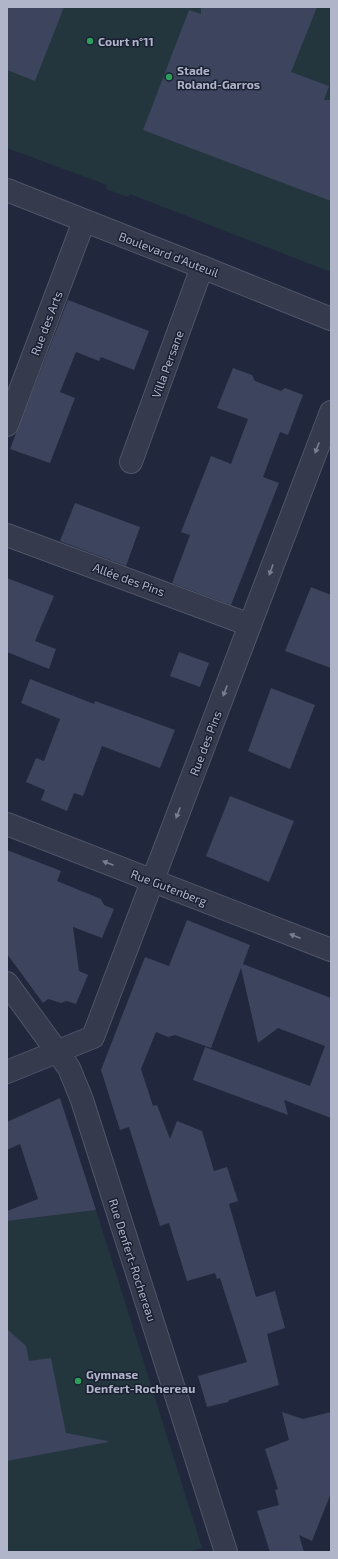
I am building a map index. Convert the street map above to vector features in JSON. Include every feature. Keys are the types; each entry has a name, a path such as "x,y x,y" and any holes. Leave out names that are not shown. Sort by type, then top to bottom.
{"street":[{"name":"Boulevard d'Auteuil","path":"7,190 202,266 331,319"},
{"name":"Rue des Arts","path":"7,425 84,221"},
{"name":"Villa Persane","path":"131,462 202,266"},
{"name":"Rue des Pins","path":"7,1072 93,1037 331,412"},
{"name":"Allée des Pins","path":"7,535 250,624"},
{"name":"Rue Gutenberg","path":"7,824 331,950"},
{"name":"Rue Denfert-Rochereau","path":"7,983 69,1068 82,1100 226,1552"}],"shaded area":[{"name":"Stade Roland-Garros","path":"7,7 331,7 331,272 130,194 128,197 106,189 107,185 7,148"},
{"name":"Gymnase Denfert-Rochereau","path":"96,1210 202,1548 188,1552 7,1552 7,1221"}],"building":[{"path":"7,7 64,7 35,81 7,70"},
{"path":"201,7 317,7 291,72 329,86 324,100 331,100 331,201 143,130 189,10 201,14"},
{"path":"68,300 149,331 134,370 101,357 99,361 76,352 60,392 75,398 50,463 10,449"},
{"path":"233,368 252,375 255,381 281,391 285,388 303,395 288,435 280,432 263,477 279,483 231,605 172,583 190,535 181,532 211,456 231,464 248,419 217,408"},
{"path":"75,503 140,527 126,566 60,541"},
{"path":"7,578 54,596 35,641 56,649 49,669 7,652"},
{"path":"311,587 331,595 331,668 285,651"},
{"path":"179,652 209,663 200,687 170,676"},
{"path":"30,679 94,704 95,701 175,730 160,768 102,746 83,796 74,793 67,811 41,800 45,790 26,782 36,758 44,761 60,719 21,703"},
{"path":"271,688 315,705 290,769 248,751"},
{"path":"230,796 294,821 269,882 206,856"},
{"path":"7,850 61,871 57,881 101,899 104,905 114,909 102,938 73,927 79,971 88,975 76,1004 66,1001 61,1003 48,999 43,1003 7,954"},
{"path":"187,920 250,945 243,964 331,998 331,1118 284,1100 288,1115 193,1080 205,1047 310,1086 325,1046 278,1028 258,1043 241,968 211,1048 175,1035 168,1037 156,1032 141,1069 153,1106 157,1105 170,1139 177,1121 202,1131 214,1171 227,1167 238,1201 229,1204 256,1297 275,1291 285,1328 267,1334 279,1385 229,1400 228,1402 207,1407 198,1376 247,1362 220,1278 217,1279 215,1273 187,1281 169,1223 160,1226 129,1127 120,1130 101,1070 145,957 169,966"},
{"path":"60,1098 96,1210 7,1221 7,1211 38,1199 20,1144 7,1150 7,1122"},
{"path":"7,1329 26,1346 29,1361 51,1358 66,1433 108,1442 7,1461"},
{"path":"282,1412 303,1419 331,1412 331,1493 312,1541 299,1535 304,1552 270,1552 257,1511 279,1505 275,1490 278,1489 265,1449 289,1440"}],"place":[{"name":"Court n°11","path":"90,41"},
{"name":"Stade Roland-Garros","path":"169,77"},
{"name":"Gymnase Denfert-Rochereau","path":"78,1381"}]}
